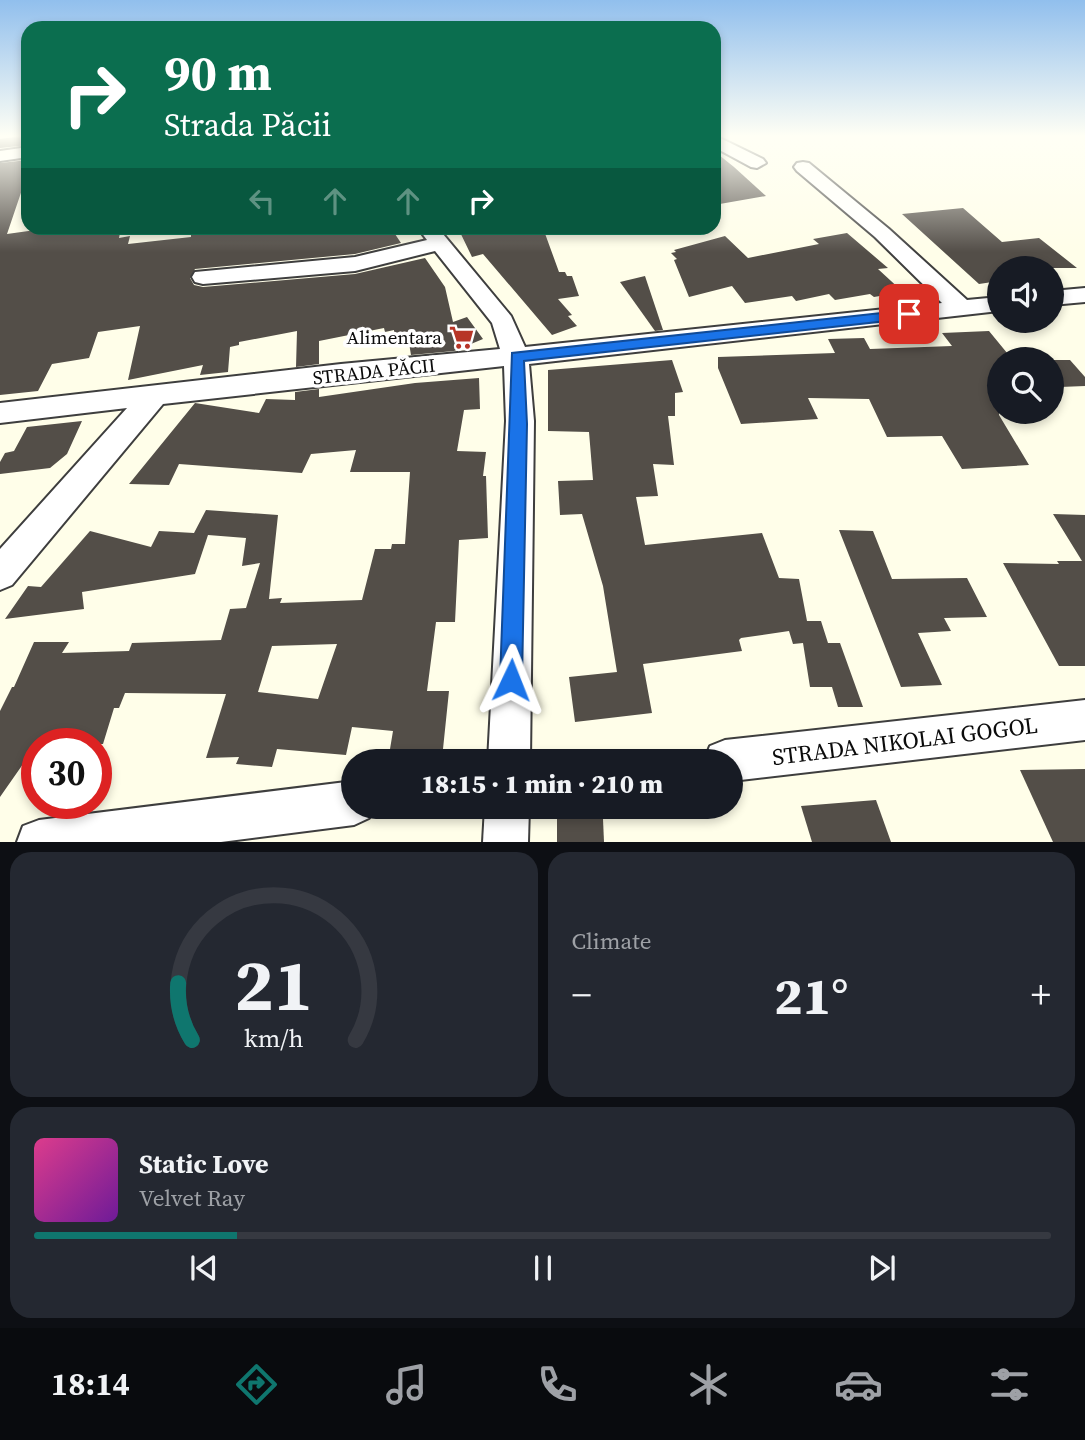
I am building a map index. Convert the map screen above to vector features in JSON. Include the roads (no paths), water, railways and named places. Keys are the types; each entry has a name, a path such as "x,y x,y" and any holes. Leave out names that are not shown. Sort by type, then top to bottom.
{"street":[{"path":"812,174 882,233 962,309"},
{"path":"203,277 355,264 435,235 503,321 517,356 519,424 509,749"},
{"path":"1064,297 1085,295"},
{"name":"STRADA PĂCII","path":"0,413 341,373 987,306"},
{"path":"0,574 153,397"},
{"name":"STRADA NIKOLAI GOGOL","path":"743,759 1085,720"},
{"path":"39,842 341,805"},
{"path":"505,842 506,819"}],"place":[{"name":"Alimentara","path":"462,337"}]}
